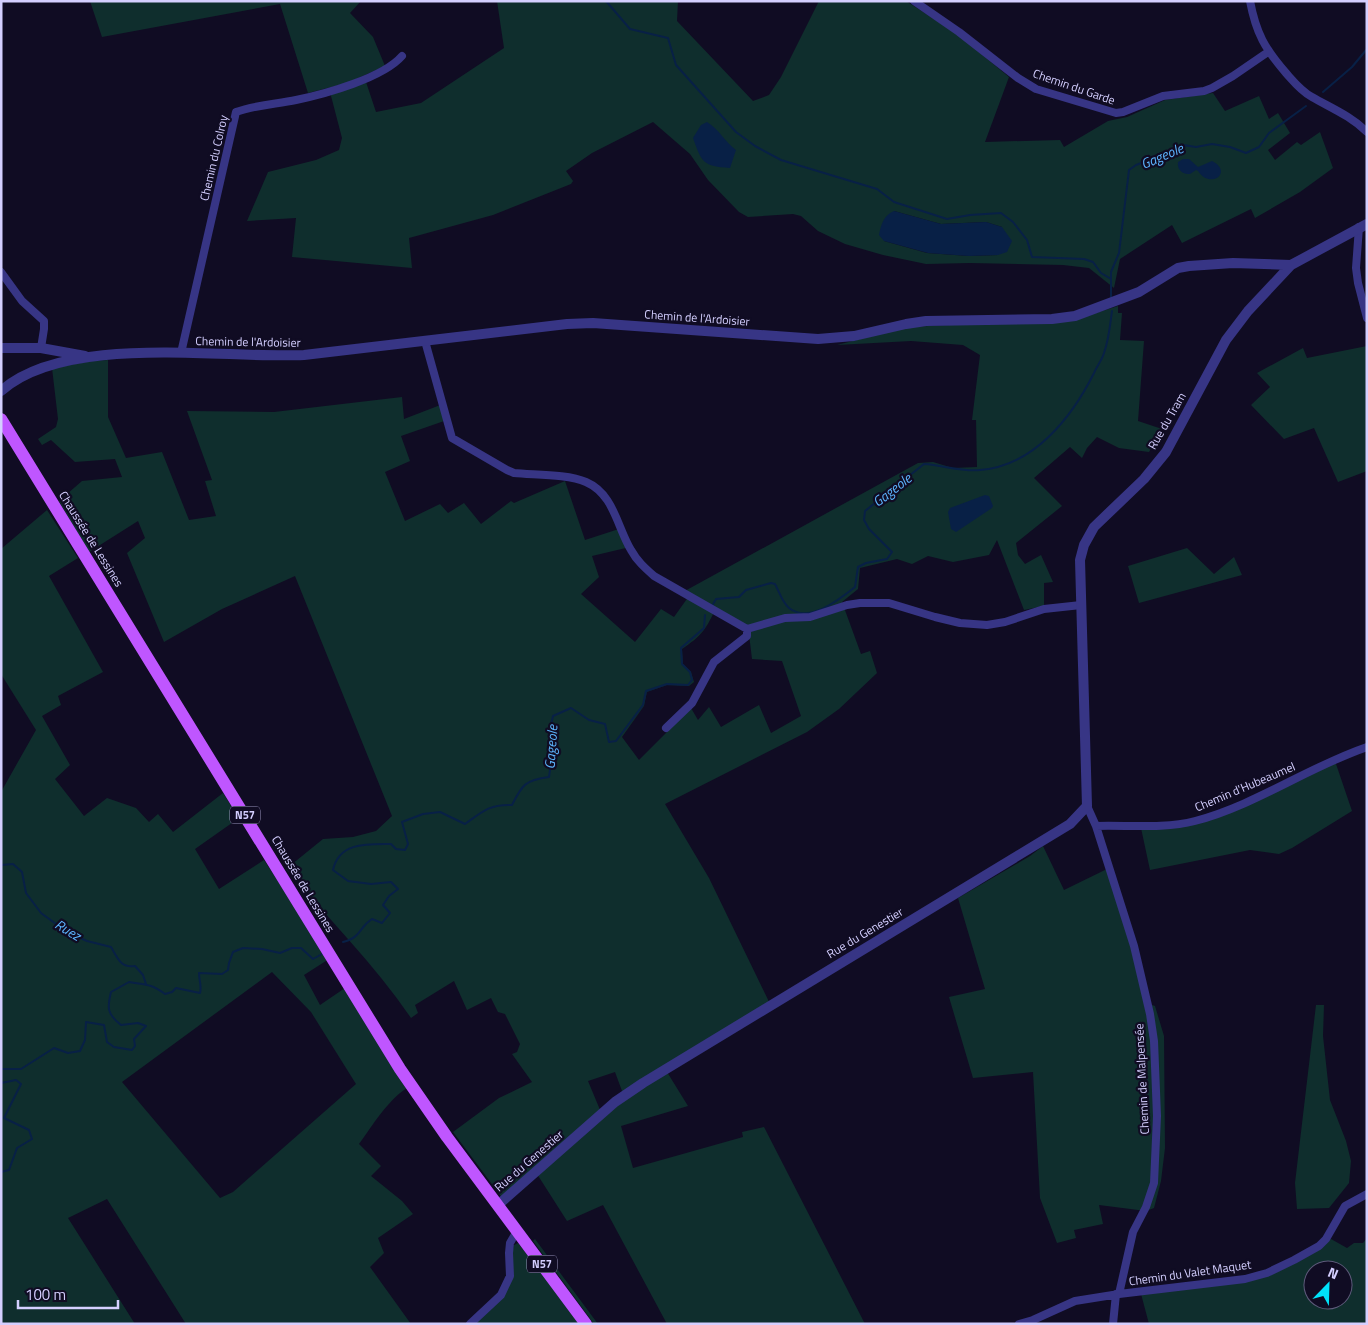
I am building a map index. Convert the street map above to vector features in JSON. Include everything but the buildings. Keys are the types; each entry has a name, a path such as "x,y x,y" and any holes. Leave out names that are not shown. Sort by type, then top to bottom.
{"main road":[{"name":"Chaussée de Lessines","path":"1,419 400,1069 447,1137 586,1324"}],"street":[{"name":"Chemin du Garde","path":"914,1 959,32 1024,82 1042,91 1116,113 1163,96 1204,91 1212,88 1268,52"},
{"path":"1250,1 1254,20 1268,52 1304,92 1342,112 1367,132"},
{"name":"Chemin du Colroy","path":"182,353 236,112 298,100 351,84 395,64 402,56"},
{"path":"1291,265 1362,226 1367,220"},
{"path":"1362,226 1356,268 1367,318"},
{"name":"Chemin de l'Ardoisier","path":"1,391 14,380 46,367 89,357 147,352 276,356 304,355 543,326 593,323 795,338 838,338 926,321 1052,319 1075,316 1139,292 1178,268 1233,263 1291,265"},
{"name":"Rue du Tram","path":"1081,605 1080,560 1089,534 1100,520 1144,479 1166,452 1226,340 1248,311 1291,265"},
{"path":"1,272 22,301 44,321 40,348"},
{"path":"425,341 452,438 514,472 579,479 593,485 609,503 632,552 644,567 663,581 747,629 784,618 810,617 847,605 860,603 889,603 935,617 987,625 1005,622 1044,609 1081,605 1087,806"},
{"name":"Chemin de l'Ardoisier","path":"1,348 40,348 89,357"},
{"path":"666,728 692,703 714,662 747,636 747,629"},
{"name":"Chemin d'Hubeaumel","path":"1096,826 1173,824 1198,820 1254,798 1367,747"},
{"name":"Rue du Genestier","path":"498,1205 615,1102 642,1083 1070,824 1087,806"},
{"name":"Chemin de Malpensée","path":"1087,806 1096,826 1140,971 1152,1027 1156,1081 1157,1149 1154,1183 1146,1207 1133,1232 1117,1294 1112,1324"},
{"name":"Chemin du Valet Maquet","path":"1019,1324 1033,1320 1075,1301 1117,1294 1245,1279 1267,1273 1319,1246 1330,1232 1345,1206 1367,1194"},
{"path":"470,1324 501,1295 510,1276 510,1243 517,1231"}],"green space":[{"path":"90,1 361,1 350,13 373,37 385,66 347,83 308,93 280,4 102,37"},
{"path":"497,1 678,1 677,21 753,101 769,95 781,77 819,1 906,1 957,34 1009,77 985,142 1060,140 1064,147 1108,121 1127,117 1165,100 1213,93 1225,111 1259,96 1269,119 1278,113 1290,133 1268,150 1275,160 1297,142 1301,145 1320,132 1333,168 1300,192 1255,218 1251,209 1182,243 1172,225 1120,259 1114,288 1089,268 1063,265 926,264 883,255 845,244 818,231 801,216 793,214 748,217 739,212 708,180 690,154 653,122 592,153 566,171 573,181 571,184 493,215 409,238 412,268 292,257 296,218 247,221 268,172 316,160 339,150 342,138 330,92 366,82 376,112 421,103 504,48","holes":["894,211 941,224 986,222 1002,227 998,255 969,256 927,253 884,241"]},
{"path":"1118,306 1118,313 1122,313 1120,340 1144,341 1138,421 1162,429 1149,452 1119,448 1097,437 1087,448 1082,458 1070,447 1034,478 1062,506 1016,543 1018,555 1025,564 1041,555 1053,582 1044,583 1044,606 1024,610 997,540 989,555 953,562 928,556 912,564 897,559 860,568 858,589 842,602 861,654 870,651 877,673 839,709 807,732 665,804 709,878 772,1008 667,1072 688,1106 621,1126 633,1168 743,1137 742,1132 764,1127 865,1324 667,1324 603,1205 567,1221 537,1174 506,1203 453,1132 499,1098 532,1082 512,1054 517,1052 520,1044 505,1014 498,1012 491,998 467,1010 454,981 415,1005 418,1013 411,1018 366,960 286,869 323,839 353,837 376,831 392,816 295,576 222,609 164,642 127,553 145,538 138,521 89,552 59,501 82,481 122,477 115,459 75,462 51,440 42,445 38,439 56,427 58,419 52,368 108,360 108,417 126,458 162,452 189,520 216,516 205,481 212,480 187,411 274,412 402,397 404,419 443,404 447,420 401,436 410,461 385,472 405,521 440,504 448,513 464,503 481,524 511,501 514,503 565,481 585,540 622,528 630,547 592,556 599,577 581,594 635,642 661,609 674,617 689,596 683,592 918,463 933,462 953,468 977,467 976,420 972,420 980,355 963,345 911,341 837,345 907,327 1077,319","holes":["715,610 748,626 752,659 782,661 801,716 771,733 759,705 721,727 709,707 698,720 691,708 639,760 622,737 644,706 647,692 667,685 689,686 694,682 691,672 683,664 682,649 702,632","615,1072 625,1099 603,1117 588,1081"]},
{"path":"1367,346 1367,471 1338,482 1314,428 1284,439 1251,405 1270,387 1257,373 1303,348 1307,358"},
{"path":"47,510 78,558 49,576 103,672 58,696 61,705 42,716 70,765 55,779 84,816 107,798 136,808 149,822 158,814 173,832 223,793 239,818 195,849 219,889 264,860 329,959 304,975 320,1005 345,988 407,1088 387,1106 359,1144 381,1166 371,1176 402,1201 413,1214 378,1238 384,1253 370,1267 411,1324 186,1324 107,1199 68,1218 135,1324 1,1324 1,792 36,730 1,674 1,549","holes":["272,972 311,1012 356,1084 233,1192 220,1198 122,1082"]},
{"path":"1187,548 1214,574 1234,557 1242,575 1139,603 1128,566"},
{"path":"1335,761 1352,811 1292,848 1279,854 1250,850 1150,870 1141,828 1195,823"},
{"path":"1043,846 1064,890 1107,869 1149,1004 1155,1006 1164,1036 1165,1148 1161,1181 1154,1208 1146,1211 1099,1205 1103,1224 1074,1230 1076,1238 1057,1243 1040,1198 1033,1072 973,1078 949,997 985,989 958,898 1030,856"},
{"path":"1316,1005 1324,1005 1323,1036 1330,1100 1346,1141 1351,1161 1349,1183 1329,1208 1297,1209 1295,1183"},
{"path":"1367,1238 1367,1324 1149,1324 1140,1290 1253,1275 1305,1254 1331,1239 1347,1248 1354,1243 1363,1243"},
{"path":"535,1239 598,1324 594,1324 533,1241"},
{"path":"518,1243 582,1324 473,1324 503,1297 514,1245"}],"water":[{"path":"707,122 736,150 730,168 709,164 705,162 699,153 693,138 701,125"},
{"path":"1183,159 1189,159 1198,167 1212,161 1218,165 1221,170 1220,174 1214,179 1208,179 1196,170 1190,174 1185,173 1179,169 1178,165 1178,162"},
{"path":"894,211 941,224 986,222 1002,227 1012,241 1007,252 998,255 969,256 928,253 884,241 879,235 884,220"},
{"path":"985,495 989,496 992,508 956,532 951,529 948,512 950,508"}],"waterway":[{"path":"606,1 630,29 668,38 676,65 736,132 755,146 781,160 877,189 894,202 947,219 1001,213 1013,222 1027,240 1032,257 1084,259 1093,262 1101,273 1111,279"},
{"name":"Gageole","path":"1323,92 1352,67 1367,49"},
{"name":"Gageole","path":"1111,297 1111,272 1119,253 1129,170 1136,165 1183,145 1196,147 1212,144 1230,147 1246,153 1259,147 1269,133 1306,106"},
{"name":"Gageole","path":"712,606 716,599 739,597 746,590 771,583 775,584 787,606 797,612 815,612 841,598 855,587 858,567 866,563 887,559 892,552 869,529 864,520 865,511 924,464 966,470 980,470 1000,466 1018,459 1049,437 1085,390 1103,356 1112,311"},
{"name":"Gageole","path":"343,942 354,938 372,919 382,923 390,913 383,905 389,896 398,889 391,882 371,884 348,881 333,870 341,854 355,846 373,844 391,844 396,849 405,850 408,844 402,822 423,814 440,812 465,824 492,807 512,805 525,785 534,780 549,777 553,749 549,733 553,716 571,708 589,720 605,724 609,742 616,741 643,705 646,691 667,684 688,685 692,680 690,672 682,664 681,648 704,628 705,615"},
{"name":"Ruez","path":"1,865 13,864 22,872 26,893 41,913 67,932 87,941 111,947 123,964 135,966 143,975 146,984"},
{"name":"Gageole","path":"1,1069 21,1069 54,1048 68,1053 80,1051 85,1040 86,1022 104,1025 107,1042 114,1047 132,1050 135,1046 134,1039 146,1026 138,1023 121,1025 109,1010 111,992 129,982 151,986 165,994 172,992 176,988 200,993 199,973 222,974 228,970 233,952 243,948 262,949 280,953 292,948 301,948 313,959 322,954"},
{"name":"Gageole","path":"1,1083 16,1080 21,1084 4,1118 29,1130 32,1139 17,1148 9,1170 1,1172"}]}
